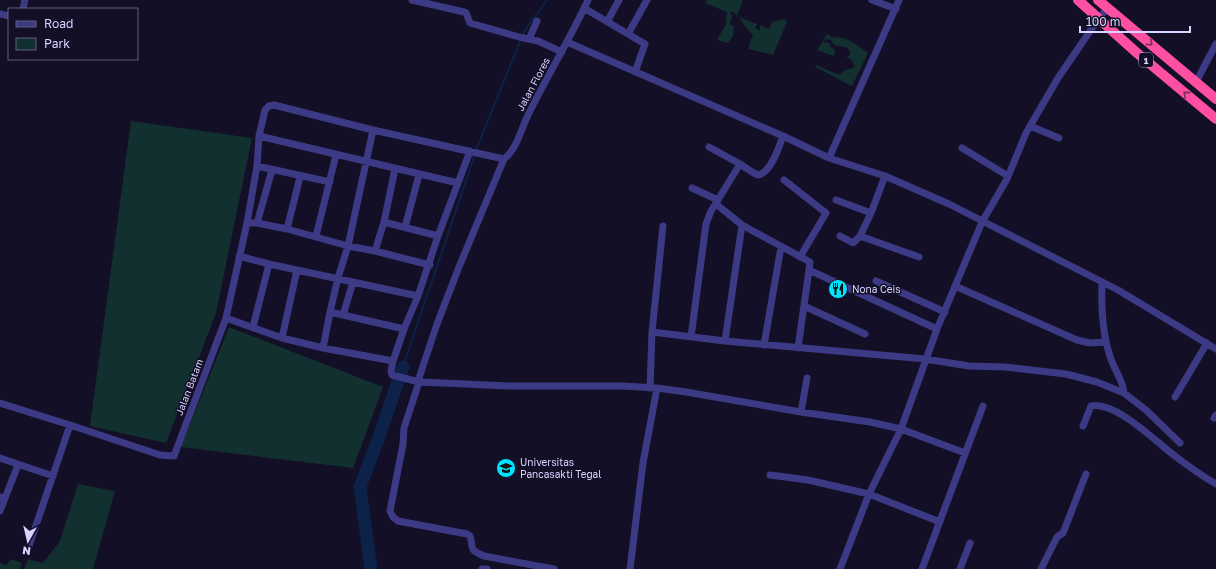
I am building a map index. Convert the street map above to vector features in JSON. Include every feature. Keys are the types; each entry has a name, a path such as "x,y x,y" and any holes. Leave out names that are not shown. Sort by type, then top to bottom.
{"highway":[{"name":"1","path":"1078,0 1137,53 1216,119"},
{"name":"1","path":"1098,0 1216,99"}],"street":[{"path":"412,0 464,12 466,13 470,23 519,37 528,38 550,45 562,52"},
{"name":"Jalan Flores","path":"554,569 484,556 474,552 470,536 467,534 398,521 393,517 390,511 403,444 404,428 437,324 459,267 504,158 511,152 588,0"},
{"path":"607,22 619,0"},
{"path":"628,34 647,0"},
{"path":"872,0 896,9"},
{"path":"830,158 899,0"},
{"path":"584,8 645,44 634,72"},
{"path":"840,569 869,494 901,429 918,386 937,329 982,222 1008,176 1030,126 1058,78 1099,18 1108,8"},
{"path":"528,38 537,21"},
{"path":"567,42 830,158 885,176 949,204 1118,290 1216,349"},
{"path":"1196,82 1216,44"},
{"path":"393,361 323,348 282,338 226,318 247,223 257,166 259,136 265,110 269,106 274,105 373,130 484,155 504,158"},
{"path":"1030,126 1059,138"},
{"path":"323,348 338,278 348,246 373,130"},
{"path":"259,136 458,183"},
{"path":"709,148 758,175 764,173 771,165 783,136"},
{"path":"962,148 1008,176"},
{"path":"471,151 438,236 430,265 404,329 393,361 391,374 394,376 408,380 474,385 622,386 654,388 870,422 901,429 965,453"},
{"path":"316,236 336,155"},
{"path":"691,337 706,224 717,202 740,164"},
{"path":"257,166 330,182"},
{"path":"375,251 384,222 396,169"},
{"path":"257,223 272,170"},
{"path":"405,227 419,175"},
{"path":"287,229 300,176"},
{"path":"840,236 853,243 860,236 871,213 885,176"},
{"path":"784,180 826,213 800,257"},
{"path":"692,188 717,202 742,226 810,262 798,348"},
{"path":"836,200 871,213"},
{"path":"384,222 438,236"},
{"path":"247,223 257,223 287,229 348,246 375,251 430,265"},
{"path":"630,569 654,388 652,332 663,226"},
{"path":"725,341 742,226"},
{"path":"860,236 919,257"},
{"path":"764,345 781,247"},
{"path":"239,256 269,264 418,296"},
{"path":"253,327 269,264"},
{"path":"282,338 297,270"},
{"path":"809,270 937,329"},
{"path":"876,280 945,312"},
{"path":"343,315 353,282"},
{"path":"1102,283 1101,311 1106,342 1112,361 1123,384 1124,393"},
{"path":"955,286 1077,340 1090,344 1106,342"},
{"path":"804,306 865,334"},
{"path":"330,312 404,329"},
{"name":"Jalan Batam","path":"0,403 160,455 174,456 226,318"},
{"path":"652,332 764,345 926,360 968,366 1005,367 1066,374 1098,382 1124,393 1146,410 1180,443"},
{"path":"1175,397 1207,343"},
{"path":"801,412 807,378"},
{"path":"922,569 983,406"},
{"path":"1083,426 1091,406 1107,408 1123,415 1174,456 1216,484"},
{"path":"29,546 70,425"},
{"path":"0,458 53,476"},
{"path":"0,511 3,498 18,464"},
{"path":"1041,569 1057,537 1063,533 1086,474"},
{"path":"770,475 808,480 869,494 940,522"},
{"path":"960,569 970,543"},
{"path":"482,569 487,569"}],"green space":[{"path":"707,0 743,0 737,16 733,12 730,12 732,16 730,24 734,26 733,36 728,43 717,40 726,24 727,12 705,3"},
{"path":"739,17 757,24 755,28 760,31 760,25 769,29 772,22 785,19 787,22 773,55 748,49 753,35 746,28"},
{"path":"827,34 833,38 838,37 847,39 868,53 852,86 815,67 816,65 839,75 845,70 855,67 851,59 846,57 850,55 848,48 834,45 831,40 826,39 823,42 829,43 831,48 835,49 833,56 817,50"},
{"path":"131,121 252,138 216,313 166,443 90,426"},
{"path":"229,327 383,387 353,468 181,447"},
{"path":"78,484 115,491 93,569 24,569 28,559 43,563 60,541"},
{"path":"11,559 22,563 20,569 0,569 0,563 6,565"}],"waterway":[{"path":"523,35 547,0"},
{"path":"476,150 521,39"},
{"path":"403,367 475,154"},
{"path":"371,569 360,487 403,367"}],"place":[{"name":"Nona Ceis","path":"838,289"},
{"name":"Universitas Pancasakti Tegal","path":"506,468"}]}
